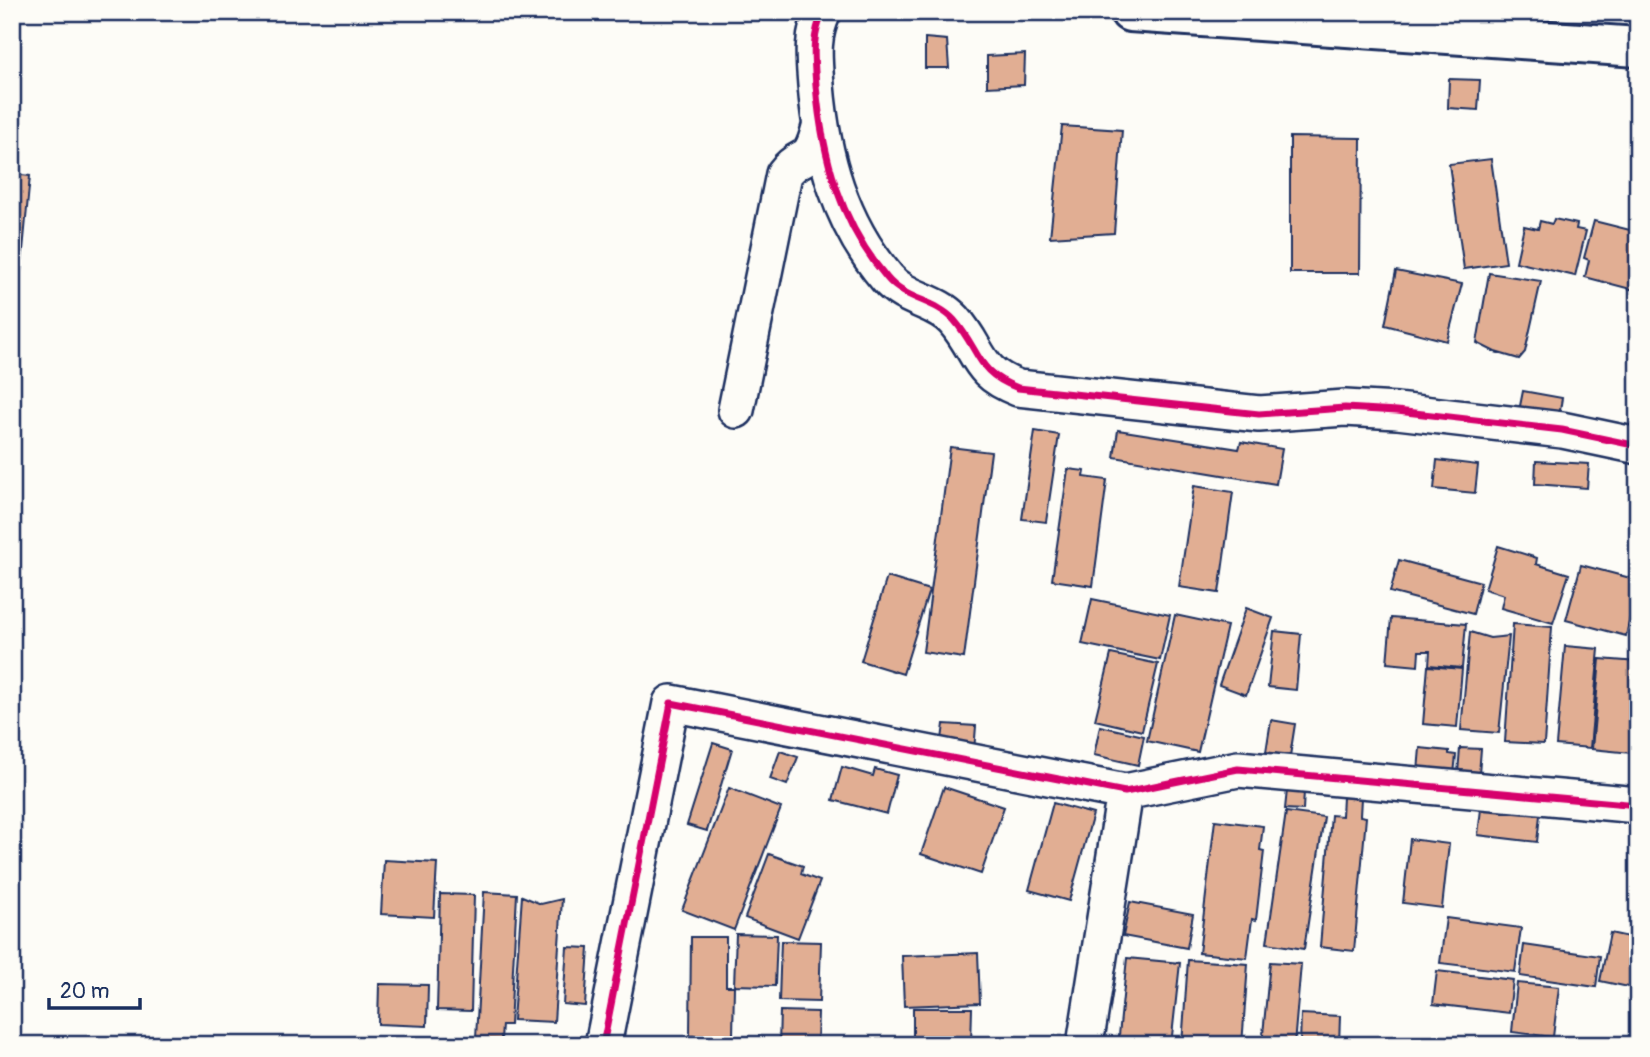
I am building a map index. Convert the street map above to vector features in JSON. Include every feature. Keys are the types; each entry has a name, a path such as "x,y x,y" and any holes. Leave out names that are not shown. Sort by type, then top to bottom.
{"street":[{"path":"822,12 816,27 812,59 820,127 832,181 852,225 888,280 909,295 937,305 954,320 983,366 996,380 1018,388 1259,414 1345,408 1397,411 1562,430 1638,446"},
{"path":"1130,12 1638,47"},
{"path":"736,410 784,174 790,165 808,158 814,149 820,127"},
{"path":"603,1045 671,703 1125,792 1238,769 1638,805"},
{"path":"1085,1045 1125,792"}],"building":[{"path":"925,38 947,40 949,68 925,68"},
{"path":"1025,54 1024,85 987,87 987,56"},
{"path":"1449,79 1480,80 1478,110 1448,108"},
{"path":"1062,126 1122,130 1114,233 1050,237"},
{"path":"1290,137 1361,138 1360,273 1290,273"},
{"path":"1491,159 1506,263 1464,269 1449,164"},
{"path":"12,174 30,176 12,368"},
{"path":"1554,219 1577,224 1576,229 1586,231 1575,276 1516,262 1524,226 1538,229 1540,221 1552,224"},
{"path":"1594,221 1638,232 1638,291 1585,277 1589,260 1584,258"},
{"path":"1396,271 1462,284 1447,341 1385,325"},
{"path":"1489,273 1541,281 1525,352 1519,359 1477,343"},
{"path":"1523,391 1562,398 1558,423 1518,416"},
{"path":"1118,430 1239,449 1241,442 1282,449 1276,484 1114,457"},
{"path":"1035,431 1059,435 1046,522 1022,519"},
{"path":"950,447 991,452 964,658 923,652"},
{"path":"1437,460 1478,465 1475,493 1434,489"},
{"path":"1536,461 1589,464 1587,488 1535,484"},
{"path":"1068,469 1085,471 1084,477 1107,480 1093,586 1052,580"},
{"path":"1194,486 1233,492 1219,593 1179,587"},
{"path":"1498,546 1537,558 1536,564 1569,574 1553,623 1501,608 1504,595 1485,589"},
{"path":"1399,560 1481,582 1473,614 1390,592"},
{"path":"1581,565 1638,580 1626,636 1566,620"},
{"path":"887,577 929,590 903,674 861,661"},
{"path":"1092,599 1170,615 1160,660 1082,644"},
{"path":"1246,608 1273,618 1246,695 1219,685"},
{"path":"1175,615 1227,626 1198,752 1147,741"},
{"path":"1391,618 1466,624 1462,668 1429,665 1430,651 1419,651 1418,666 1387,663"},
{"path":"1513,624 1552,627 1544,744 1505,742"},
{"path":"1274,631 1301,634 1296,690 1268,687"},
{"path":"1470,632 1490,638 1509,636 1499,733 1461,730"},
{"path":"1565,646 1599,649 1590,748 1556,745"},
{"path":"1111,654 1158,664 1142,731 1095,720"},
{"path":"1600,659 1638,662 1631,753 1592,749"},
{"path":"1428,666 1462,669 1457,727 1423,724"},
{"path":"1271,720 1295,724 1290,756 1266,752"},
{"path":"1638,722 1638,768 1635,768"},
{"path":"944,724 976,726 974,751 941,748"},
{"path":"1100,726 1144,736 1138,765 1094,755"},
{"path":"713,743 732,749 707,831 687,825"},
{"path":"1420,748 1449,751 1449,754 1456,755 1454,774 1418,771"},
{"path":"1460,748 1481,749 1479,774 1458,773"},
{"path":"780,751 798,757 787,785 770,779"},
{"path":"842,767 873,776 875,769 897,775 887,814 833,800"},
{"path":"944,787 1004,807 981,874 921,854"},
{"path":"729,788 781,808 734,930 682,910"},
{"path":"1287,790 1304,791 1303,810 1285,809"},
{"path":"1343,797 1361,798 1360,816 1366,817 1354,951 1320,947 1331,815 1342,816"},
{"path":"1482,800 1541,806 1537,842 1478,835"},
{"path":"1053,803 1093,814 1069,901 1029,890"},
{"path":"1286,812 1324,817 1304,949 1267,943"},
{"path":"1215,820 1263,826 1260,850 1264,851 1256,920 1252,919 1247,958 1199,953"},
{"path":"1410,839 1449,844 1442,908 1403,903"},
{"path":"769,854 803,866 801,874 820,881 798,938 745,918"},
{"path":"384,860 437,863 434,917 381,914"},
{"path":"484,892 517,894 510,1025 502,1025 501,1040 476,1038"},
{"path":"440,894 474,895 471,1011 437,1010"},
{"path":"522,896 541,904 562,899 554,1022 513,1020"},
{"path":"1130,902 1193,914 1187,948 1123,936"},
{"path":"1446,918 1521,928 1515,972 1440,963"},
{"path":"1610,933 1638,939 1638,989 1600,981"},
{"path":"736,934 777,935 775,986 734,985"},
{"path":"691,937 726,937 726,986 734,986 733,1036 690,1036"},
{"path":"781,941 821,942 819,1002 779,1001"},
{"path":"1524,945 1600,956 1596,987 1520,976"},
{"path":"567,947 589,948 585,1006 563,1004"},
{"path":"978,953 980,1003 904,1006 902,956"},
{"path":"1127,958 1180,963 1171,1045 1118,1045"},
{"path":"1188,960 1248,964 1242,1045 1182,1045"},
{"path":"1270,962 1301,964 1294,1045 1262,1045"},
{"path":"1437,971 1513,980 1509,1013 1433,1004"},
{"path":"1517,983 1559,987 1553,1037 1512,1032"},
{"path":"379,984 428,985 427,1026 378,1024"},
{"path":"913,1008 972,1008 971,1045 913,1045"},
{"path":"780,1011 818,1012 817,1045 779,1045"},
{"path":"1301,1014 1340,1016 1339,1045 1300,1045"}],"cycle path":[{"path":"823,12 814,48 815,75 823,137 845,211 857,235 887,278 903,291 947,313 963,331 986,368 1004,382 1018,388 1259,414 1345,408 1397,411 1562,430 1638,446"},
{"path":"603,1045 671,703 1125,792 1238,769 1638,805"}]}
